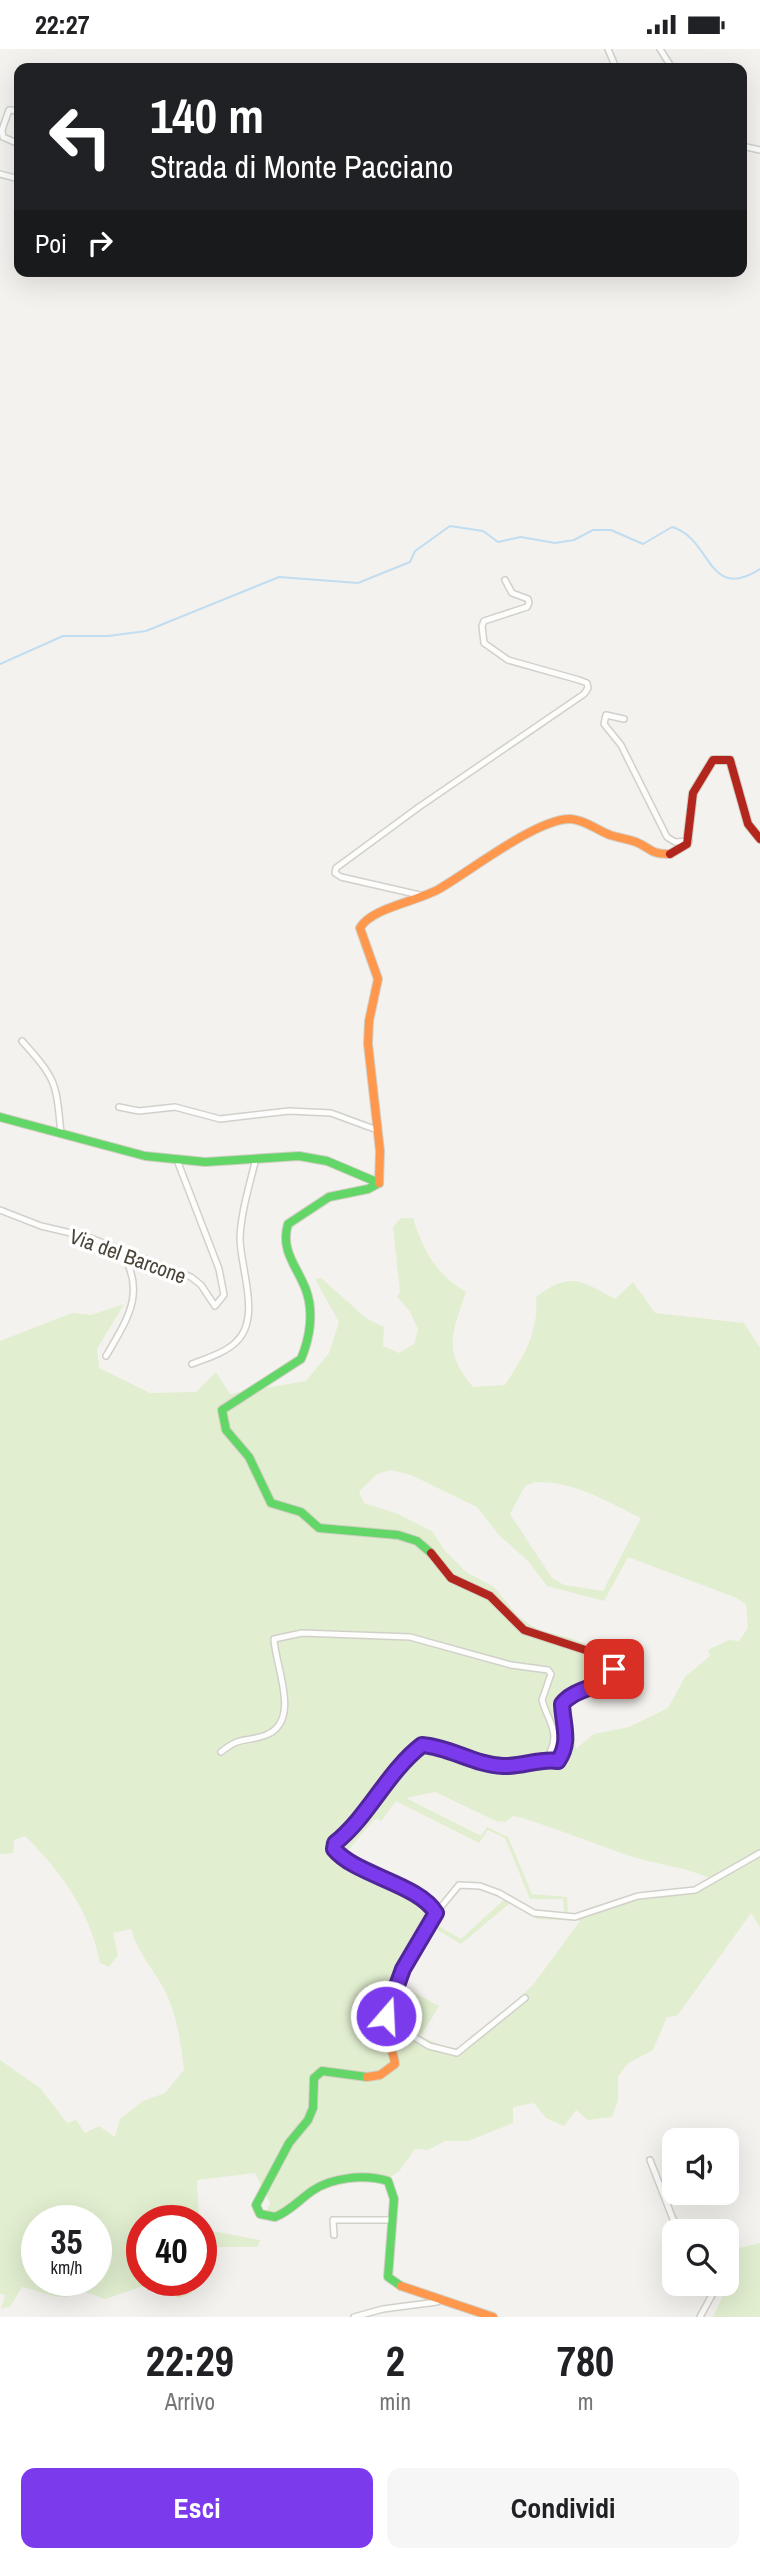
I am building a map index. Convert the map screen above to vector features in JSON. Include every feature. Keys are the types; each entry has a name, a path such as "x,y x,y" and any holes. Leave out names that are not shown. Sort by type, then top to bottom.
{"street":[{"path":"14,110 9,110 2,130 3,137 14,141"},
{"path":"424,897 341,877 335,873 336,868 419,807 485,765 584,694 588,688 587,683 579,680 508,660 484,643 481,636 484,621 527,607 529,603 528,599 512,593 505,580"},
{"path":"624,719 606,715 604,724 621,745 667,837 675,842 689,841"},
{"path":"379,1183 377,1130 368,1044 369,1021 378,979 360,928 363,920 375,912 415,902 552,821 575,818 609,834 636,839 654,854 679,852 689,841 693,828 692,796 698,780 713,760 723,758 730,761 737,771 748,828 760,839"},
{"path":"22,1041 50,1072 55,1083 61,1134"},
{"path":"119,1107 139,1111 175,1107 220,1119 289,1111 331,1113 377,1130"},
{"path":"0,1117 145,1156 177,1160 299,1156 327,1160 379,1183"},
{"path":"192,1364 228,1349 238,1341 245,1328 249,1312 240,1237 256,1158"},
{"name":"Via del Barcone","path":"0,1210 191,1277 201,1285 215,1306 221,1302 224,1295 219,1269 177,1160"},
{"path":"379,1183 368,1189 329,1197 288,1224 284,1244 309,1300 307,1345 302,1359 222,1410 220,1419 227,1433 249,1457 271,1503 292,1506 309,1517 319,1528 330,1531 391,1533 412,1539 430,1550 451,1579 493,1597 515,1624 533,1635 611,1658 614,1669 609,1678 568,1697 562,1704 567,1736 565,1751 558,1761 547,1759 504,1766 436,1746 422,1745 406,1757 363,1814 335,1843 334,1849 341,1858 376,1873 427,1903 436,1913"},
{"path":"106,1356 131,1311 130,1264 120,1250"},
{"path":"221,1752 242,1737 268,1734 284,1718 285,1704 279,1667 274,1658 274,1639 302,1633 410,1637 511,1665 548,1670 551,1674 542,1700 553,1724 554,1737 547,1759"},
{"path":"493,2317 398,2286 388,2277 386,2247 396,2195 387,2180 342,2178 318,2186 300,2198 286,2213 271,2218 260,2214 256,2205 289,2143 308,2120 313,2109 314,2078 322,2071 380,2077 395,2064 395,2053 385,2030 386,2019 403,1969 436,1913 459,1885 490,1890 534,1913 575,1917 638,1896 695,1890 760,1853"},
{"path":"386,2019 429,2046 457,2053 525,1998"},
{"path":"650,2159 673,2219"},
{"path":"334,2235 333,2220 392,2220"},
{"path":"700,2317 711,2296"},
{"path":"354,2317 383,2309 442,2301"}],"green space":[{"path":"401,1218 413,1218 432,1261 446,1278 466,1292 454,1331 453,1352 463,1374 473,1387 505,1385 533,1333 536,1297 567,1281 584,1283 615,1299 633,1282 655,1313 744,1323 760,1348 760,1927 751,1913 677,2016 667,2017 653,2050 627,2064 618,2077 618,2100 612,2117 588,2120 576,2110 564,2126 546,2118 534,2103 513,2107 513,2123 468,2141 445,2141 428,2150 415,2149 400,2170 387,2180 342,2178 276,2214 267,2210 270,2203 255,2173 197,2180 198,2205 126,2205 126,2292 105,2299 96,2296 112,2296 112,2205 21,2205 21,2289 10,2307 1,2308 5,2295 0,2294 0,2060 40,2088 67,2123 76,2120 85,2133 99,2126 115,2137 120,2119 143,2101 165,2093 184,2070 173,2010 131,1929 113,1933 118,1955 109,1967 100,1963 90,1927 82,1910 62,1878 38,1849 25,1836 14,1840 13,1853 0,1854 0,1341 72,1313 91,1315 124,1304 97,1349 99,1368 150,1393 196,1392 216,1372 230,1394 306,1381 329,1353 339,1322 315,1279 321,1278 366,1318 384,1327 383,1346 399,1353 414,1344 418,1329 409,1310 397,1297 400,1292 393,1227","holes":["391,1470 411,1475 477,1507 499,1535 529,1562 547,1586 604,1601 628,1557 746,1604 748,1628 739,1641 729,1640 708,1650 710,1656 685,1677 668,1708 629,1727 594,1734 576,1749 571,1706 582,1698 607,1688 619,1668 615,1656 571,1638 540,1631 518,1616 494,1587 466,1572 445,1551 432,1531 398,1514 364,1503 359,1492 377,1474","535,1482 576,1488 641,1518 603,1591 564,1585 552,1578 510,1514 525,1486","435,1792 496,1821 505,1822 513,1816 519,1817 627,1855 712,1879 687,1890 627,1897 575,1915 568,1913 567,1897 532,1894 508,1837 487,1827 481,1836 406,1798","396,1801 479,1843 488,1830 505,1838 530,1899 563,1899 564,1913 537,1911 509,1895 461,1939 437,1925 443,1912 345,1854 373,1821 381,1821","510,1903 537,1919 580,1921 533,1985 465,2046 449,2049 421,2036 439,2006 401,1985 434,1928 461,1944"]},
{"path":"217,2232 260,2240 258,2247 217,2247"},
{"path":"760,2243 760,2317 713,2317 723,2296 739,2296 739,2248"}],"waterway":[{"path":"0,664 63,636 108,636 146,631 279,577 358,583 410,562 415,551 450,526 483,531 498,542 521,537 555,543 574,540 593,530 611,530 643,544 672,527 685,533 719,574 730,578 743,577 760,569"}],"traffic: fast":[{"path":"0,1117 145,1156 205,1162 299,1156 327,1161 379,1183"},
{"path":"379,1183 368,1189 329,1197 288,1224 288,1250 306,1290 310,1307 309,1334 304,1351 301,1359 222,1410 226,1430 249,1457 271,1503 301,1512 319,1528 398,1535 417,1541 431,1553"},
{"path":"367,2077 322,2071 314,2078 313,2108 308,2120 289,2143 256,2205 260,2214 275,2217 312,2191 329,2183 359,2177 388,2181 394,2199 388,2277 401,2286"}],"traffic: slow":[{"path":"379,1183 380,1151 368,1044 369,1021 378,979 360,928 366,921 384,910 439,889 523,836 557,821 581,821 610,835 636,842 654,852 670,854"},
{"path":"367,2077 380,2075 395,2064 385,2027 390,1997 402,1969 436,1918 434,1908 427,1903 376,1873 341,1858 334,1849 335,1843 422,1745 463,1756"},
{"path":"401,2286 493,2317"}],"traffic: jam":[{"path":"670,854 687,844 693,793 713,760 730,760 748,824 760,839"},
{"path":"431,1553 451,1578 490,1596 524,1630 610,1658 614,1669 602,1680 574,1694 562,1704 565,1740 558,1761 503,1766 463,1756"}],"route":[{"path":"386,2016 403,1969 436,1918 436,1913 427,1903 376,1873 341,1858 334,1849 335,1843 363,1814 406,1757 422,1745 436,1746 482,1762 504,1766 547,1759 558,1761 565,1751 567,1736 562,1704 568,1697 601,1684 609,1678 614,1669"}]}
